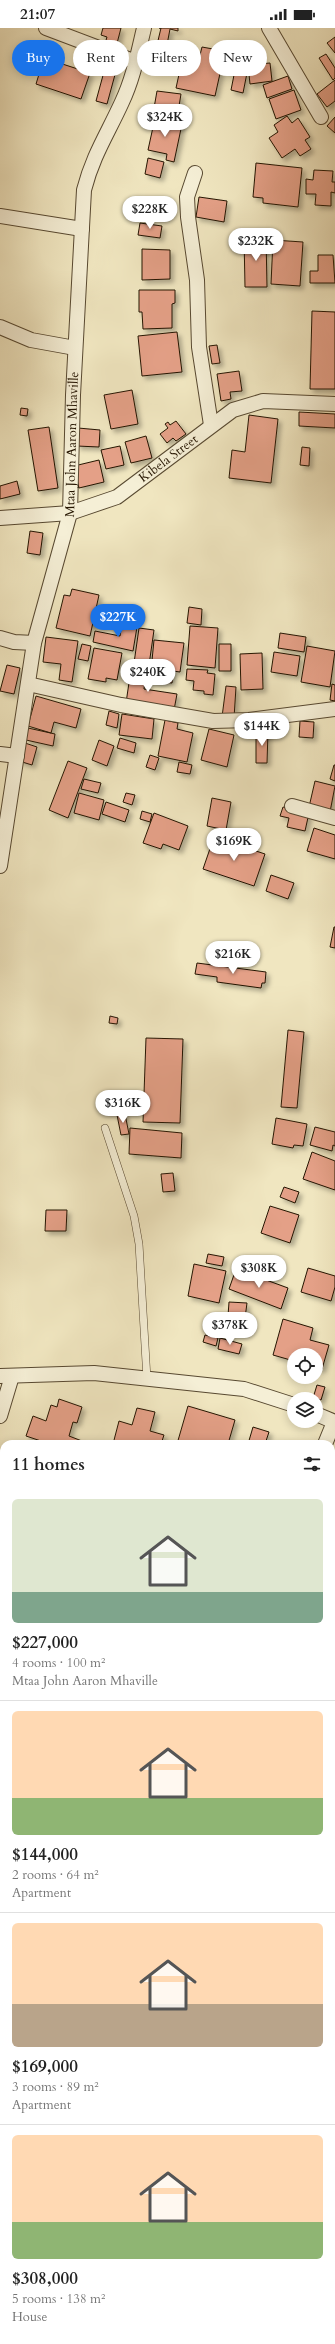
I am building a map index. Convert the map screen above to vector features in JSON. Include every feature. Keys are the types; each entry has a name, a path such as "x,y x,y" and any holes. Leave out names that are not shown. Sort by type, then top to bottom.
{"street":[{"path":"46,28 136,62"},
{"name":"Mtaa John Aaron Mhaville","path":"0,866 2,834 17,756 34,643 70,513 75,348 84,190 91,164 123,101 136,62 144,28"},
{"path":"269,28 320,117"},
{"path":"196,173 187,197 188,217 197,280 199,347 211,425"},
{"path":"0,216 82,229"},
{"path":"0,327 32,340 75,348"},
{"name":"Kibela Street","path":"0,518 70,513 117,497 211,425 234,410 263,402 335,404"},
{"path":"0,638 14,642 34,643"},
{"path":"28,684 121,705 213,721 249,720 335,709"},
{"path":"0,754 17,756"},
{"path":"292,806 335,818"},
{"path":"0,1416 6,1376 94,1373 244,1389 287,1403"},
{"path":"323,1417 335,1422 327,1440"}],"lane":[{"path":"105,1128 134,1216 139,1244 147,1379"}],"building":[{"path":"103,28 121,28 118,40 106,40 107,37 101,35"},
{"path":"161,28 178,28 178,31 170,29 168,40 158,40"},
{"path":"335,37 335,53 327,43"},
{"path":"202,47 209,48 209,76 219,76 215,96 176,88 179,76 201,76"},
{"path":"326,54 335,68 335,78 333,80 319,58"},
{"path":"267,63 270,63 272,81 250,84 249,76 267,76"},
{"path":"65,65 73,67 73,76 89,76 81,99 36,84 38,76 65,76"},
{"path":"103,76 115,76 107,104 96,101"},
{"path":"234,76 246,76 243,93 231,90"},
{"path":"288,76 292,89 267,98 263,85"},
{"path":"335,80 335,101 327,107 317,94"},
{"path":"294,90 301,110 276,119 269,99"},
{"path":"157,91 181,94 178,112 154,108"},
{"path":"287,116 292,123 298,118 310,137 305,140 311,149 300,156 295,149 282,158 269,138 278,132 274,125"},
{"path":"335,117 335,133 327,126"},
{"path":"155,118 182,124 174,162 166,160 167,154 148,150"},
{"path":"148,158 164,162 160,178 145,174"},
{"path":"256,163 302,168 298,207 263,203 263,198 253,197"},
{"path":"314,170 333,171 332,182 335,182 335,193 331,192 331,206 315,205 316,194 306,194 306,179 313,180"},
{"path":"199,197 227,201 224,222 196,217"},
{"path":"140,223 162,226 160,238 138,235"},
{"path":"244,236 266,236 267,287 245,287"},
{"path":"273,240 303,242 300,286 271,284"},
{"path":"142,249 170,250 170,279 142,280"},
{"path":"318,255 333,255 335,283 310,283 310,271 318,271"},
{"path":"139,290 175,290 175,303 172,304 172,328 143,329 142,312 139,312"},
{"path":"312,311 335,312 335,389 310,389"},
{"path":"177,332 182,372 142,376 138,336"},
{"path":"217,345 220,363 212,364 209,346"},
{"path":"239,371 242,391 230,392 231,399 221,401 217,374"},
{"path":"132,390 138,424 111,429 104,395"},
{"path":"21,408 28,409 27,416 20,415"},
{"path":"299,412 335,414 335,428 299,426"},
{"path":"249,415 278,419 271,483 229,478 232,450 245,452"},
{"path":"176,421 186,434 176,441 173,438 167,443 160,434 168,428 165,424 168,422 170,425"},
{"path":"49,427 58,488 38,491 28,430"},
{"path":"78,428 100,430 99,447 77,446"},
{"path":"146,436 152,458 131,463 125,442"},
{"path":"120,446 124,465 106,469 101,450"},
{"path":"302,447 310,448 309,466 300,465"},
{"path":"99,460 104,482 79,488 74,466"},
{"path":"17,481 20,494 0,499 0,486"},
{"path":"30,531 43,533 40,555 27,553"},
{"path":"72,589 99,595 90,636 56,628 64,595 70,596"},
{"path":"189,607 202,609 201,625 187,623"},
{"path":"122,624 137,627 133,651 93,642 95,631 120,636"},
{"path":"190,626 218,628 215,668 187,665"},
{"path":"139,628 154,630 149,665 134,663"},
{"path":"280,633 306,637 304,652 278,648"},
{"path":"46,637 78,641 72,682 59,680 61,664 43,662"},
{"path":"154,640 184,643 180,672 173,671 172,683 150,681"},
{"path":"82,644 91,646 88,661 78,659"},
{"path":"219,644 231,644 231,671 219,671"},
{"path":"307,646 335,651 330,687 301,682"},
{"path":"94,648 122,653 117,680 106,678 106,682 88,679"},
{"path":"274,652 300,656 297,676 271,672"},
{"path":"262,653 263,689 241,690 240,654"},
{"path":"7,665 20,668 14,694 0,691"},
{"path":"131,669 146,671 144,689 177,694 174,710 126,703"},
{"path":"187,669 208,670 207,673 215,674 213,695 204,694 204,691 193,690 194,681 186,680"},
{"path":"332,684 335,685 335,701 330,700"},
{"path":"226,686 236,687 234,718 222,717"},
{"path":"36,696 81,709 76,728 54,722 51,733 28,726"},
{"path":"109,711 119,714 117,728 106,725"},
{"path":"122,714 154,719 152,739 119,735"},
{"path":"165,720 178,723 177,729 193,733 187,762 158,756"},
{"path":"300,721 314,722 313,738 299,737"},
{"path":"28,728 55,734 53,746 26,740"},
{"path":"209,729 234,735 227,767 201,760"},
{"path":"256,731 268,731 267,763 256,763"},
{"path":"120,738 136,743 134,753 117,748"},
{"path":"99,740 114,746 107,766 92,760"},
{"path":"25,743 37,747 32,765 19,761"},
{"path":"150,755 159,758 155,770 146,767"},
{"path":"68,761 87,768 68,818 49,810"},
{"path":"179,762 192,765 190,774 177,772"},
{"path":"335,765 335,781 330,779"},
{"path":"84,779 101,783 98,793 81,789"},
{"path":"315,781 335,786 330,812 309,807"},
{"path":"79,793 104,800 99,820 74,813"},
{"path":"126,793 135,795 132,805 123,802"},
{"path":"212,798 231,802 226,830 207,826"},
{"path":"106,802 129,810 125,822 102,814"},
{"path":"283,807 309,813 305,831 287,827 289,818 280,816"},
{"path":"142,811 152,814 150,822 140,819"},
{"path":"154,813 188,826 179,850 163,844 161,849 143,843"},
{"path":"314,828 335,835 335,859 307,851"},
{"path":"214,837 265,854 254,886 203,869"},
{"path":"271,875 294,883 288,899 266,891"},
{"path":"335,927 335,948 330,947"},
{"path":"197,963 266,972 265,983 262,983 261,988 217,982 217,977 195,974"},
{"path":"110,1016 118,1018 117,1024 109,1023"},
{"path":"288,1030 304,1032 297,1108 281,1107"},
{"path":"146,1038 183,1039 180,1123 143,1122"},
{"path":"125,1114 129,1134 121,1135 117,1115"},
{"path":"276,1118 307,1124 303,1146 294,1145 293,1148 272,1144"},
{"path":"315,1127 335,1132 335,1146 333,1145 332,1151 310,1145"},
{"path":"130,1128 182,1133 181,1158 129,1154"},
{"path":"312,1152 335,1161 335,1190 303,1179"},
{"path":"173,1173 175,1191 163,1192 161,1174"},
{"path":"284,1187 299,1192 295,1203 280,1197"},
{"path":"270,1206 299,1215 290,1243 261,1233"},
{"path":"46,1210 67,1210 66,1231 45,1231"},
{"path":"208,1254 224,1257 222,1266 206,1263"},
{"path":"194,1264 226,1271 219,1303 188,1296"},
{"path":"308,1268 335,1276 335,1287 331,1301 301,1292"},
{"path":"236,1269 288,1288 281,1309 229,1289"},
{"path":"229,1302 247,1303 245,1318 228,1316"},
{"path":"208,1318 215,1320 213,1324 221,1326 219,1334 205,1329"},
{"path":"283,1319 313,1328 310,1340 329,1345 323,1366 323,1348 287,1348 287,1359 273,1355"},
{"path":"205,1335 218,1338 216,1346 203,1342"},
{"path":"220,1338 242,1344 239,1354 218,1349"},
{"path":"317,1385 325,1387 323,1394 323,1392 315,1392"},
{"path":"59,1399 82,1407 77,1423 73,1422 69,1436 79,1440 38,1440 26,1436 33,1416 46,1421 51,1405 57,1407"},
{"path":"188,1406 235,1420 229,1440 178,1440"},
{"path":"137,1408 155,1412 150,1431 164,1435 162,1440 114,1440 119,1421 132,1425"},
{"path":"253,1427 269,1432 266,1440 249,1440"}]}
